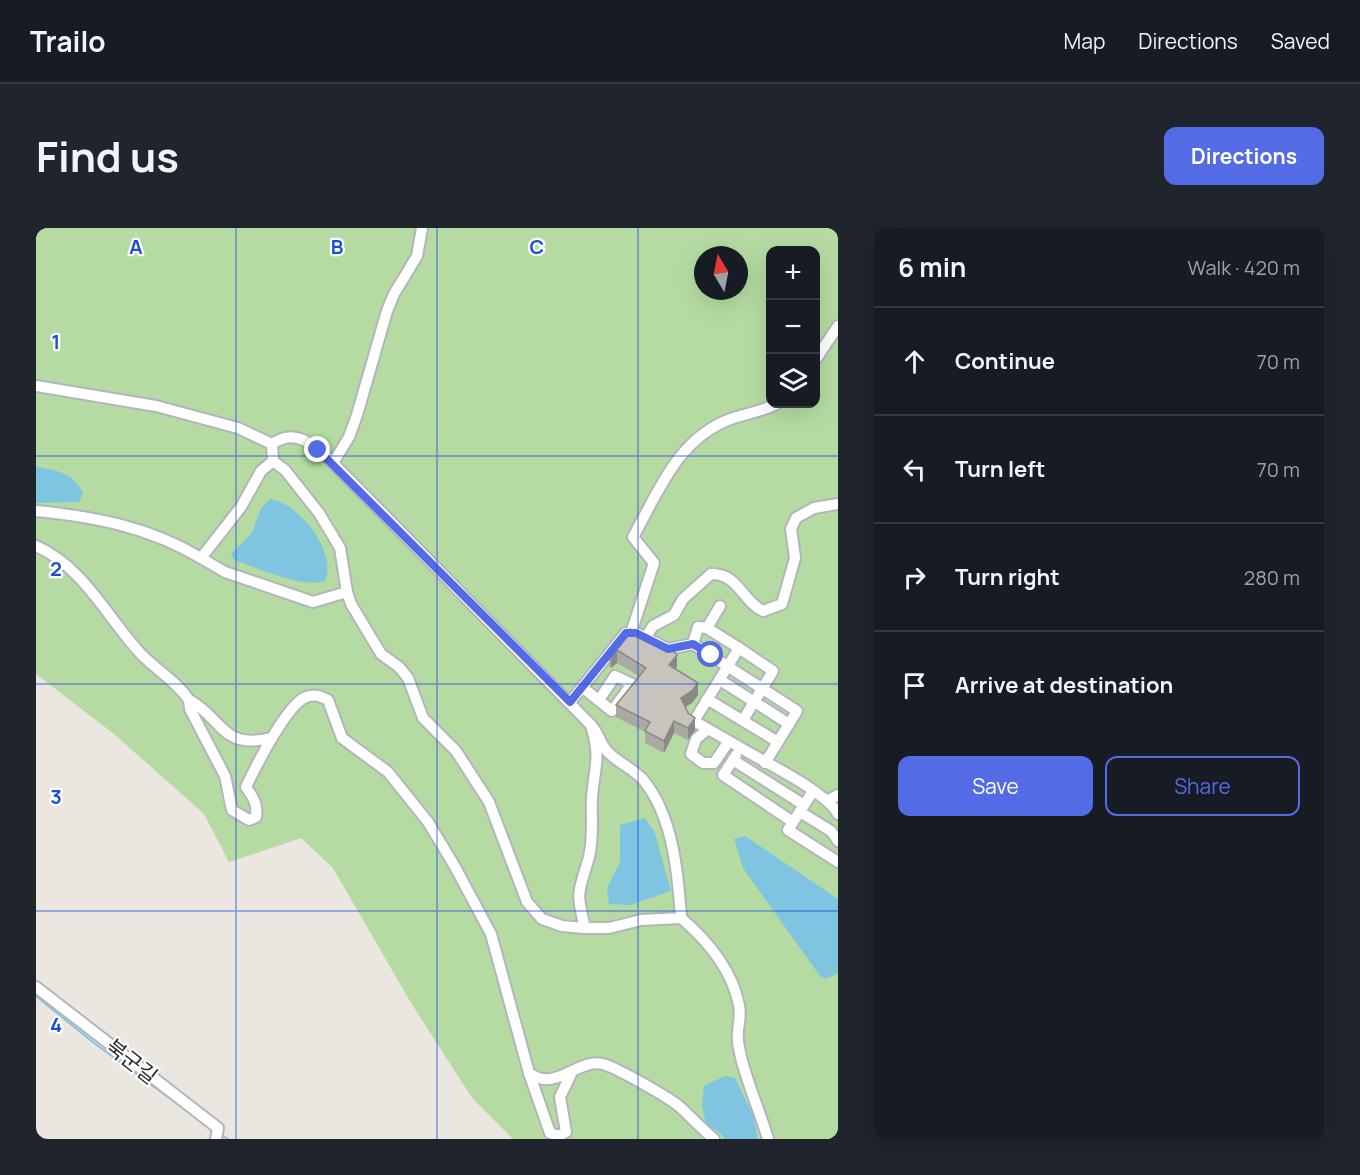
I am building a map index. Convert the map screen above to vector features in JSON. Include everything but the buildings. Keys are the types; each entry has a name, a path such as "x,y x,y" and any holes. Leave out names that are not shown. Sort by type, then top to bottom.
{"street":[{"path":"333,463 349,437 387,312 394,294 417,256 422,228"},
{"path":"819,354 838,326"},
{"path":"36,386 156,406 238,428 272,444"},
{"path":"631,633 654,563 633,537 658,488 687,448 706,432 729,420 759,413 768,408"},
{"path":"272,444 282,437 305,439 333,463 422,556 570,702 597,731 606,749 636,771 646,783 664,812 681,918 718,956 739,1005 740,1020 737,1039 768,1139"},
{"path":"272,444 273,461 285,470 319,513 340,548 347,592 381,654 399,667 408,678 423,718 456,751 489,802 526,902 542,919 562,926 609,928 641,920 681,918"},
{"path":"201,558 241,507 261,471 273,461"},
{"path":"645,638 653,626 674,615 683,599 711,574 722,574 735,583 755,607 763,610 782,604 795,558 791,529 796,518 814,508 838,504"},
{"path":"36,511 94,517 149,532 225,572 313,602 347,592"},
{"path":"36,546 66,562 143,656 182,689 228,783 232,810 240,818 249,820 256,817 255,800 246,787 271,738 304,698 317,695 328,700 342,738 388,772 428,822 491,934 545,1122 550,1133 559,1136 566,1132 560,1097 571,1074"},
{"path":"707,628 720,606"},
{"path":"693,644 698,627 707,628 773,671 743,720"},
{"path":"570,702 626,633 645,638 668,649 693,644 797,711 765,763"},
{"path":"740,648 694,721 813,791 827,801 838,814"},
{"path":"720,680 789,724"},
{"path":"582,687 598,700"},
{"path":"707,699 778,742"},
{"path":"189,700 199,705 225,733 244,741 271,738"},
{"path":"585,928 578,891 589,855 592,796 598,767 598,748 589,723"},
{"path":"708,729 696,739 691,754 793,822"},
{"path":"703,764 714,763 729,741"},
{"path":"723,775 741,748"},
{"path":"733,760 802,808 831,831 838,841"},
{"path":"813,791 788,830 838,862"},
{"path":"827,801 838,795"},
{"name":"북군길","path":"36,987 217,1134"},
{"path":"530,1073 543,1080 571,1074 581,1067 602,1064 617,1070 679,1106 695,1124 714,1139"}],"green space":[{"path":"36,228 838,228 838,1139 513,1139 472,1098 411,1003 333,868 301,838 229,862 204,814 114,734 36,674"}],"water":[{"path":"36,467 57,471 74,481 83,493 79,502 36,503"},
{"path":"270,499 281,502 292,509 313,530 326,556 328,569 325,581 316,583 292,580 234,560 231,554 252,533 261,508"},
{"path":"645,818 655,833 671,891 630,905 609,904 607,888 620,862 620,825"},
{"path":"745,836 838,899 838,973 826,979 820,976 743,868 734,839"},
{"path":"725,1076 735,1078 753,1115 758,1139 725,1139 718,1131 706,1125 702,1105 704,1086"}],"waterway":[{"path":"36,996 94,1043 205,1124"},
{"path":"220,1134 228,1139"}],"route":[{"path":"318,450 570,702 626,633 636,633 668,649 693,644 711,655"}]}
